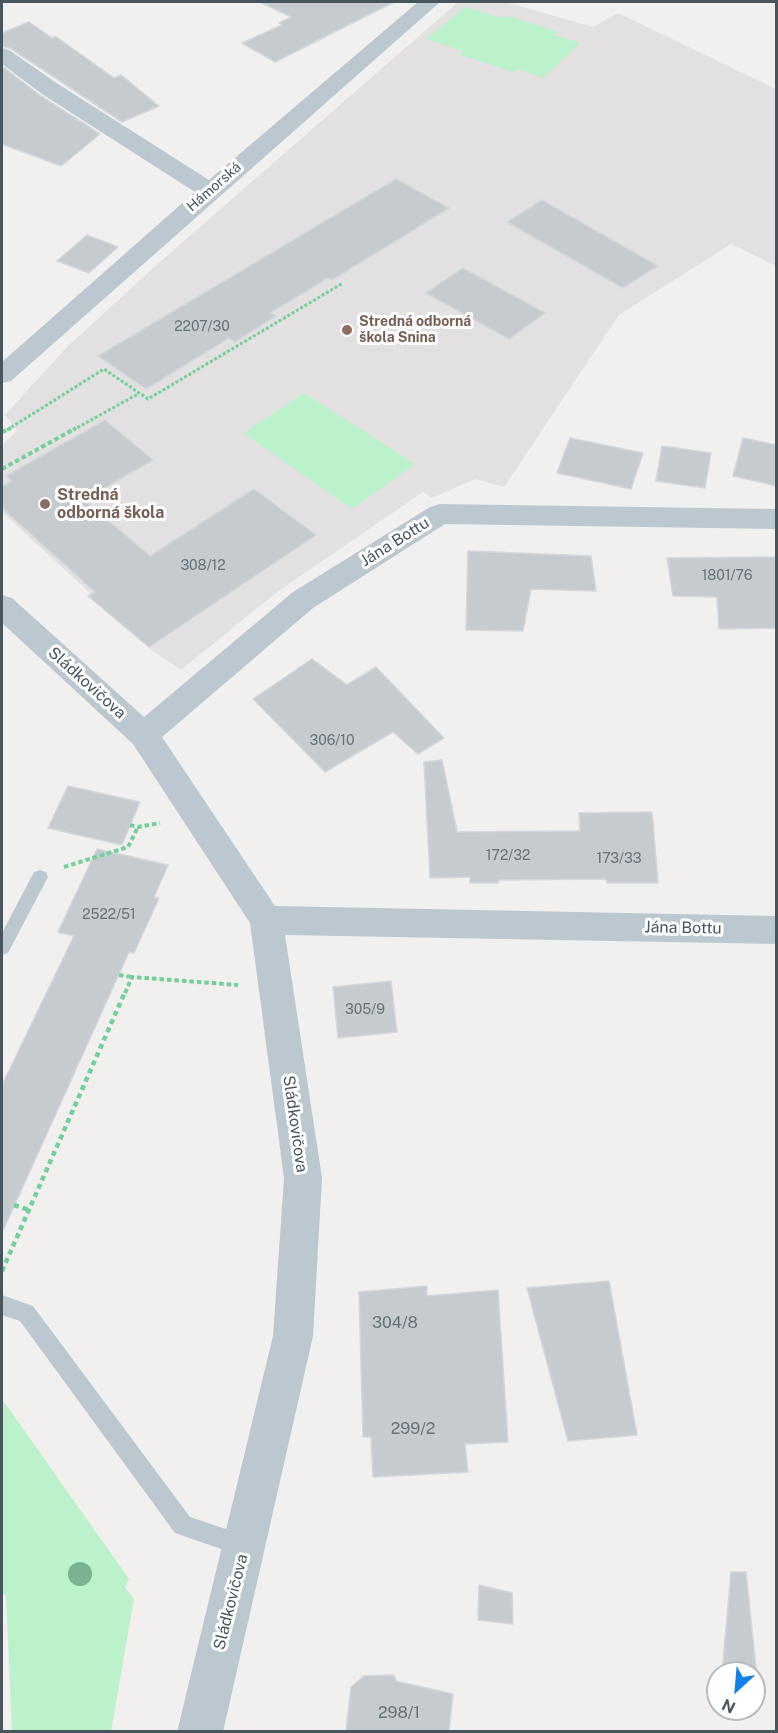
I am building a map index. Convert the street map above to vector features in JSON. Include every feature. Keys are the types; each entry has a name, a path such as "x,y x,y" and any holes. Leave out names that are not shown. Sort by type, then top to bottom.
{"street":[{"name":"Hámorská","path":"2,375 210,191 430,2"},
{"path":"2,54 50,89 210,191"},
{"name":"Jána Bottu","path":"144,735 303,600 440,514 777,519"},
{"name":"Sládkovičova","path":"2,606 144,735 266,920 303,1178 293,1336 200,1731"},
{"name":"Jána Bottu","path":"266,920 777,930"}],"lane":[{"path":"2,948 40,877"},
{"path":"2,1305 26,1313 183,1525 245,1547"}],"path":[{"path":"2,432 16,426 104,369 148,399 343,283"},
{"path":"2,470 138,394"},
{"path":"130,825 138,827 167,821"},
{"path":"59,869 128,847 138,827"},
{"path":"118,975 246,986"},
{"path":"2,1271 132,977"},
{"path":"14,1205 29,1210"}],"shaded area":[{"name":"Stredná odborná škola Snina","path":"458,2 505,2 593,27 618,13 776,89 776,266 731,244 619,315 504,487 475,479 432,498 423,492 277,592 181,670 153,651 2,512 2,445 17,431 5,415 68,346 161,261"}],"green space":[{"path":"465,7 502,18 506,15 558,32 554,35 580,43 543,78 517,69 513,72 460,55 463,51 426,39"},
{"path":"304,393 415,464 352,509 243,433"},
{"path":"2,1399 129,1579 125,1587 134,1599 111,1731 12,1731 6,1595 2,1594"}],"building":[{"path":"260,2 394,2 275,62 242,43 282,25 279,23 291,17"},
{"path":"29,22 52,38 55,36 114,78 121,75 159,106 122,122 10,48 2,46 2,33"},
{"path":"2,66 41,96 100,134 61,166 2,144"},
{"path":"396,179 449,208 332,280 328,278 270,313 276,316 235,342 229,338 146,389 98,356"},
{"path":"542,200 658,266 623,288 507,222"},
{"path":"87,235 118,247 89,273 57,261"},
{"path":"463,268 545,313 509,339 426,293"},
{"path":"105,420 153,460 84,500 150,556 254,489 316,535 149,647 88,596 95,592 2,508 2,487 12,481 6,476"},
{"path":"570,438 643,453 631,489 557,473"},
{"path":"743,438 777,445 777,486 733,476"},
{"path":"662,446 711,453 705,488 656,481"},
{"path":"468,551 591,556 596,591 531,589 523,631 466,630"},
{"path":"777,557 777,628 719,629 717,597 673,596 667,558"},
{"path":"312,659 347,685 376,667 444,738 418,754 393,732 325,772 253,699"},
{"path":"442,760 457,832 580,831 579,813 652,812 658,883 607,883 606,879 499,880 498,883 470,883 470,877 430,878 424,762"},
{"path":"68,786 140,802 122,845 48,828"},
{"path":"97,849 168,865 154,897 159,898 134,953 129,952 2,1233 2,1085 74,936 58,932"},
{"path":"391,981 397,1032 338,1038 333,987"},
{"path":"609,1281 637,1435 568,1441 527,1288"},
{"path":"427,1286 427,1296 498,1290 508,1442 465,1444 468,1472 373,1477 371,1437 363,1437 359,1292"},
{"path":"731,1572 746,1572 755,1661 723,1661"},
{"path":"479,1585 512,1593 513,1624 478,1620"},
{"path":"394,1675 396,1681 453,1694 449,1731 346,1731 351,1687 364,1676"}],"place":[{"name":"Stredná odborná škola Snina","path":"347,330"},
{"name":"Stredná odborná škola","path":"45,504"}]}
